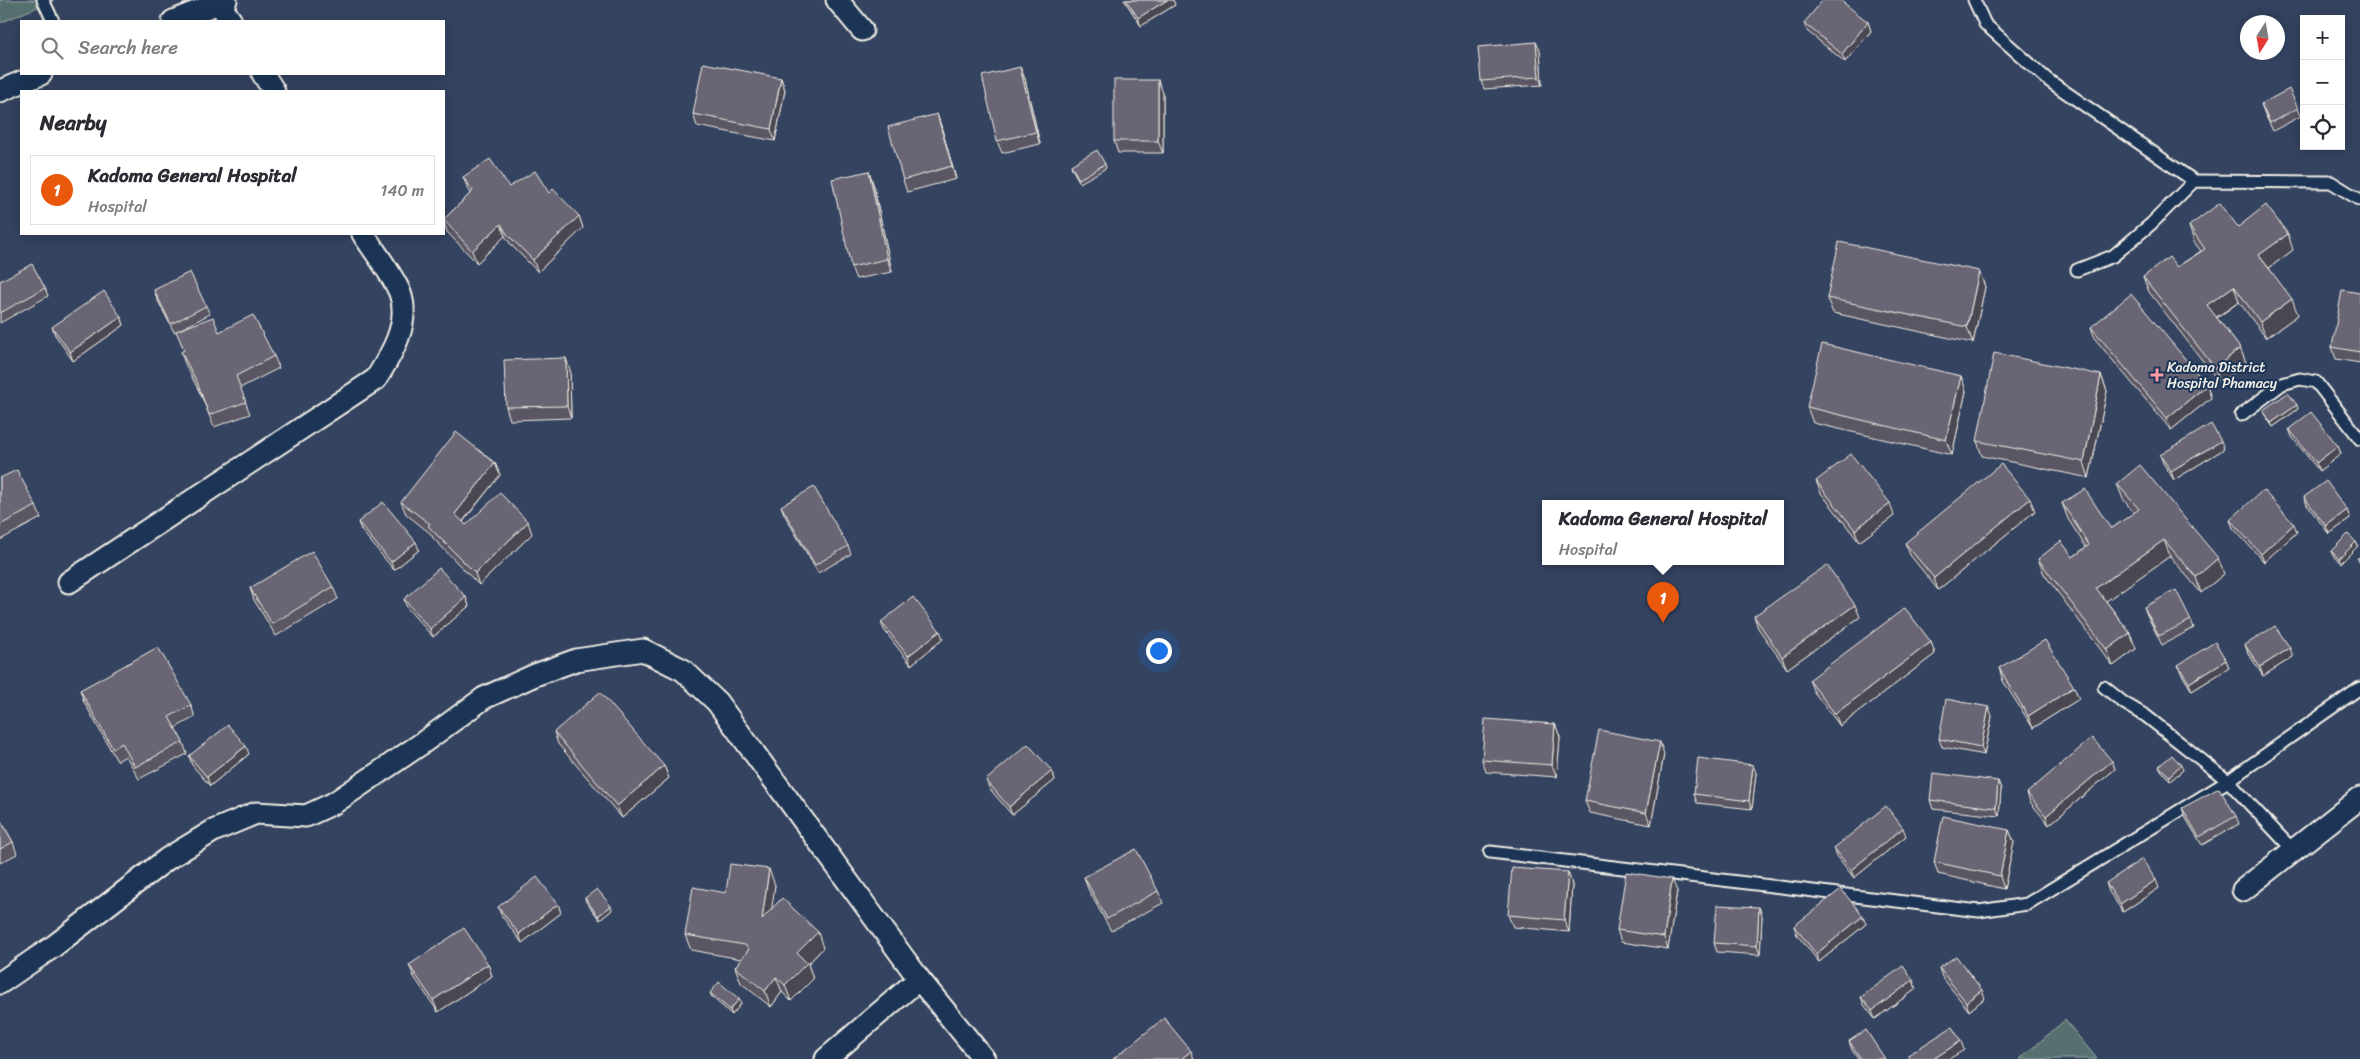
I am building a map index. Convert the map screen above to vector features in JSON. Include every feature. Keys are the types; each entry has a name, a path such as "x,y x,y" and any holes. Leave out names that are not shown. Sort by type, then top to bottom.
{"street":[{"path":"837,0 862,30"},
{"path":"176,20 222,2 230,20"},
{"path":"0,91 39,75"},
{"path":"264,75 273,90"},
{"path":"68,582 376,380 389,358 403,318 400,293 364,235"},
{"path":"0,983 54,946 168,859 213,831 256,813 306,816 342,798 484,698 535,675 576,660 643,650 683,670 717,702 919,979 984,1059"},
{"path":"2244,890 2360,798"},
{"path":"826,1059 919,979"}],"lane":[{"path":"43,0 52,20"},
{"path":"1974,0 1985,24 2048,80 2194,181 2331,182 2360,200"},
{"path":"2078,270 2113,256 2151,224 2194,181"},
{"path":"2241,415 2282,384 2300,379 2316,382 2360,439"},
{"path":"2104,687 2124,703 2146,716 2228,781 2293,850"},
{"path":"1490,852 1979,911 2026,904 2228,781 2360,688"}],"green space":[{"path":"0,0 54,0 0,23"},
{"path":"2065,1020 2097,1059 2020,1059"}],"building":[{"path":"1126,0 1167,0 1138,18"},
{"path":"1823,0 1840,0 1868,22 1842,54 1804,23"},
{"path":"1536,42 1539,77 1481,81 1478,47"},
{"path":"703,63 781,78 771,129 693,114"},
{"path":"1020,67 1036,132 997,141 982,76"},
{"path":"1114,80 1158,80 1158,141 1114,141"},
{"path":"2289,89 2298,108 2270,123 2261,104"},
{"path":"937,114 952,166 903,180 888,127"},
{"path":"1097,150 1105,164 1079,179 1071,165"},
{"path":"490,159 509,187 535,171 549,193 553,189 579,216 533,260 507,234 501,224 472,251 445,221 445,218 473,191 463,177"},
{"path":"869,171 887,259 851,267 832,179"},
{"path":"2220,203 2238,227 2266,205 2288,234 2259,255 2292,299 2260,322 2234,286 2207,305 2240,348 2215,368 2143,277 2169,257 2177,267 2205,249 2189,226"},
{"path":"1839,242 1979,271 1967,327 1827,298"},
{"path":"32,264 45,288 0,313 0,281"},
{"path":"190,272 206,306 171,324 154,290"},
{"path":"2342,290 2360,293 2360,352 2332,347"},
{"path":"104,291 121,317 70,352 52,327"},
{"path":"2131,294 2207,385 2167,418 2091,327"},
{"path":"253,315 274,356 236,376 246,402 209,415 197,382 181,352 184,350 176,331 213,317 219,332"},
{"path":"1822,344 1961,376 1946,440 1807,407"},
{"path":"1994,353 2101,375 2084,462 1977,441"},
{"path":"566,358 567,406 506,407 504,360"},
{"path":"2288,393 2297,405 2271,423 2263,410"},
{"path":"2311,412 2338,446 2316,463 2289,429"},
{"path":"2211,424 2221,441 2171,471 2160,455"},
{"path":"456,432 495,463 455,514 466,525 500,493 528,522 475,573 428,526 430,524 401,502"},
{"path":"1851,454 1890,503 1855,530 1816,481"},
{"path":"2001,464 2030,499 1934,578 1905,543"},
{"path":"2140,465 2218,558 2196,577 2164,540 2096,588 2130,633 2107,650 2038,559 2061,541 2073,557 2089,545 2062,503 2085,489 2111,529 2139,509 2117,484"},
{"path":"17,470 36,506 0,525 0,478"},
{"path":"2326,481 2347,510 2326,526 2304,497"},
{"path":"814,487 848,546 815,565 781,506"},
{"path":"2263,490 2294,524 2261,554 2230,520"},
{"path":"383,502 416,542 391,562 358,522"},
{"path":"2348,534 2356,542 2339,559 2331,551"},
{"path":"312,551 333,587 272,624 250,588"},
{"path":"1827,565 1855,605 1782,657 1754,616"},
{"path":"439,568 466,597 430,629 404,599"},
{"path":"2176,590 2191,620 2159,636 2144,607"},
{"path":"913,597 940,631 908,656 881,622"},
{"path":"1905,608 1931,642 1835,714 1809,680"},
{"path":"2275,626 2290,648 2260,667 2245,645"},
{"path":"2045,640 2074,687 2028,716 1999,668"},
{"path":"2215,642 2226,660 2189,683 2178,665"},
{"path":"158,647 191,705 169,717 183,742 135,767 122,743 113,749 80,690"},
{"path":"600,692 664,766 617,806 554,732"},
{"path":"1946,699 1989,707 1981,747 1939,739"},
{"path":"1485,719 1555,724 1552,765 1482,760"},
{"path":"228,725 246,746 207,777 189,756"},
{"path":"1599,730 1660,742 1646,813 1585,801"},
{"path":"2092,738 2112,761 2046,816 2027,793"},
{"path":"1028,744 1052,771 1009,807 986,780"},
{"path":"2172,755 2181,765 2169,776 2159,766"},
{"path":"1698,758 1753,765 1749,801 1694,794"},
{"path":"1933,773 1998,781 1996,808 1930,800"},
{"path":"2219,788 2236,816 2199,837 2182,808"},
{"path":"1886,806 1903,828 1851,870 1834,848"},
{"path":"1943,816 2009,830 2000,876 1934,862"},
{"path":"0,819 13,842 0,849"},
{"path":"1136,849 1158,891 1107,919 1084,877"},
{"path":"2142,859 2156,880 2120,904 2106,883"},
{"path":"730,864 769,869 762,919 782,898 818,932 797,953 807,963 785,985 776,977 765,991 735,967 749,949 745,945 685,935 693,887 726,893"},
{"path":"1512,868 1568,872 1564,920 1508,915"},
{"path":"1626,872 1672,879 1664,937 1617,930"},
{"path":"537,877 558,904 519,934 498,907"},
{"path":"597,889 611,906 598,916 585,898"},
{"path":"1841,889 1863,916 1816,954 1794,926"},
{"path":"1717,905 1759,907 1757,946 1714,943"},
{"path":"464,928 488,964 433,1000 409,965"},
{"path":"1956,956 1982,990 1966,1002 1939,968"},
{"path":"1903,966 1913,980 1872,1011 1861,997"},
{"path":"719,982 739,999 730,1010 710,993"},
{"path":"1164,1018 1191,1051 1181,1059 1113,1059"},
{"path":"1952,1027 1961,1041 1933,1059 1910,1059 1908,1055"},
{"path":"1866,1030 1885,1059 1861,1059 1849,1041"}],"place":[{"name":"Kadoma District Hospital Phamacy","path":"2157,375"},
{"name":"Kadoma General Hospital","path":"1663,623"}]}
